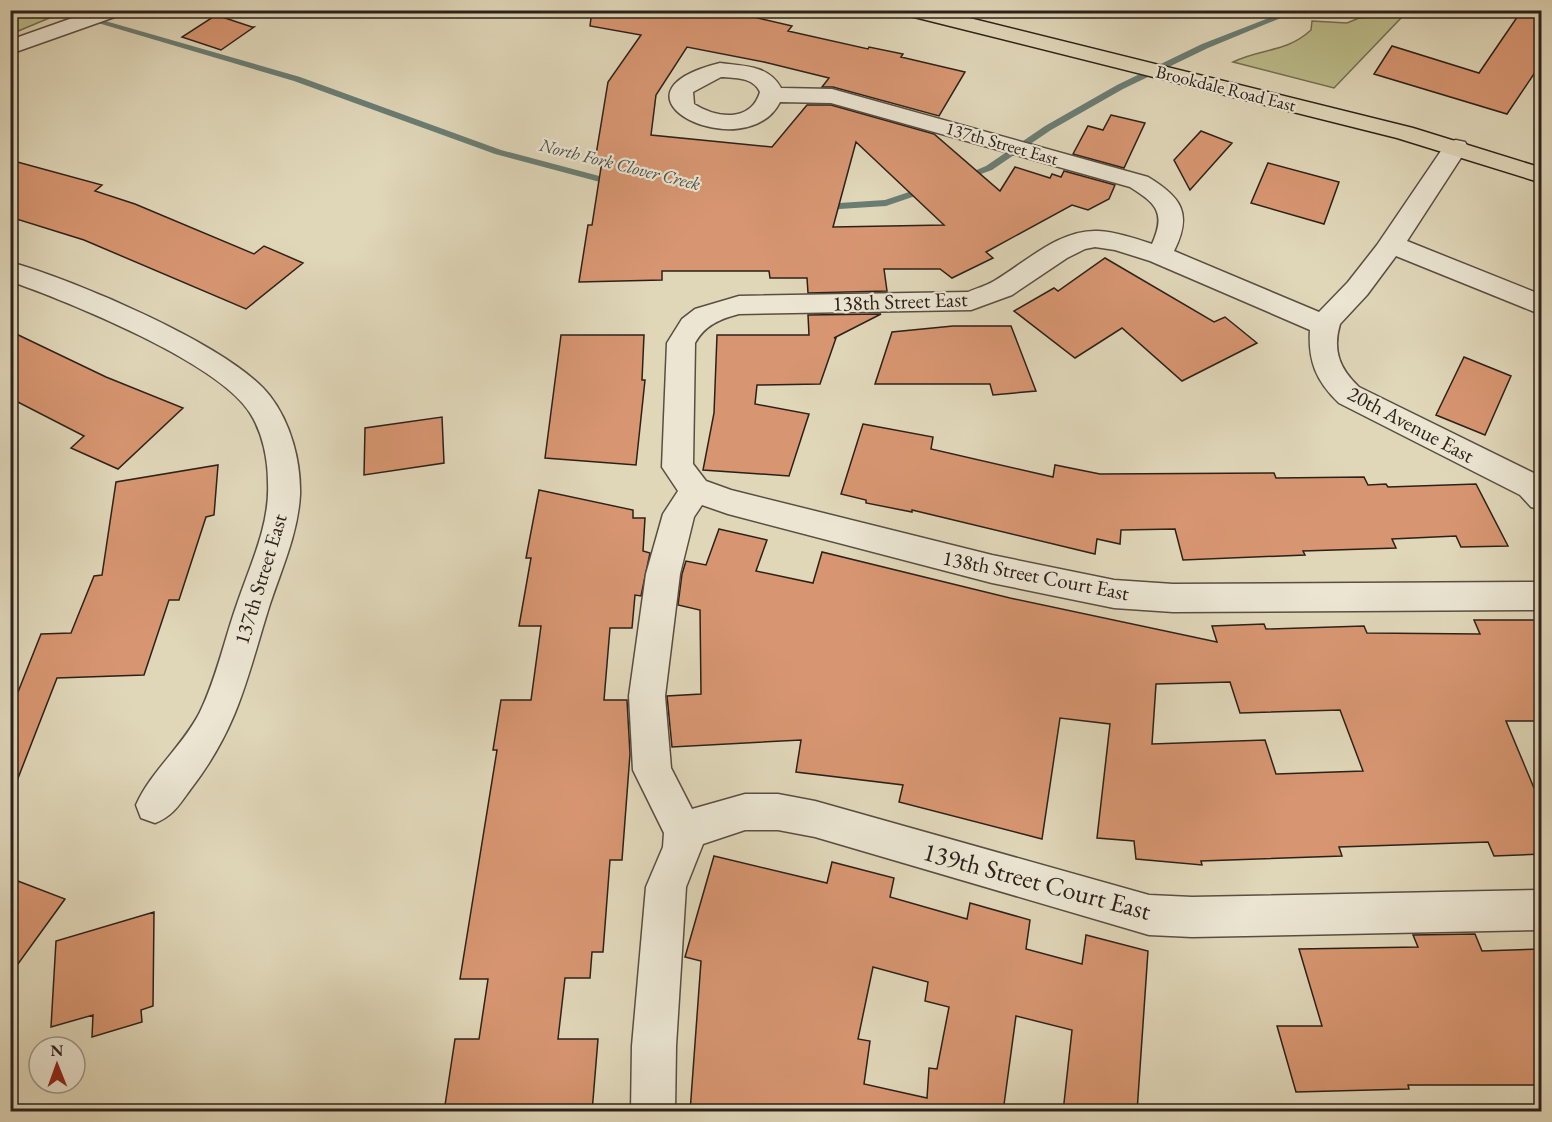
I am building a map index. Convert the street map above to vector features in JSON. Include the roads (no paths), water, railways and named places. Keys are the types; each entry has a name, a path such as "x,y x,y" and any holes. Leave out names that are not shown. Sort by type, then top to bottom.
{"main road":[{"name":"Brookdale Road East","path":"909,10 1456,147 1542,176"}],"street":[{"path":"10,48 116,10"},
{"name":"137th Street East","path":"773,94 832,96 1139,182 1160,194 1172,214 1173,225 1170,235 1159,255"},
{"path":"1325,325 1361,284 1423,200 1456,147"},
{"name":"138th Street East","path":"692,485 682,476 677,467 681,343 688,329 698,318 708,312 739,305 971,301 1002,289 1078,242 1095,240 1118,242 1159,255 1325,325"},
{"path":"1390,244 1542,306"},
{"name":"137th Street East","path":"10,271 120,317 198,355 239,381 260,404 274,434 282,467 284,496 261,580 217,717 201,744 155,805"},
{"name":"20th Avenue East","path":"1325,325 1323,357 1326,368 1348,395 1531,486 1542,498"},
{"path":"653,1112 654,1046 666,887 683,847 683,831 652,770 647,696 663,574 679,514 692,485"},
{"name":"138th Street Court East","path":"692,485 778,516 992,569 1114,594 1173,598 1542,596"},
{"name":"139th Street Court East","path":"683,831 745,812 778,812 815,819 1149,915 1192,917 1542,910"}],"waterway":[{"name":"North Fork Clover Creek","path":"57,10 297,79 498,152 615,183"},
{"name":"North Fork Clover Creek","path":"964,177 989,168 1048,128 1120,87 1205,46 1297,10"},
{"name":"North Fork Clover Creek","path":"824,207 886,203 927,189"}]}
